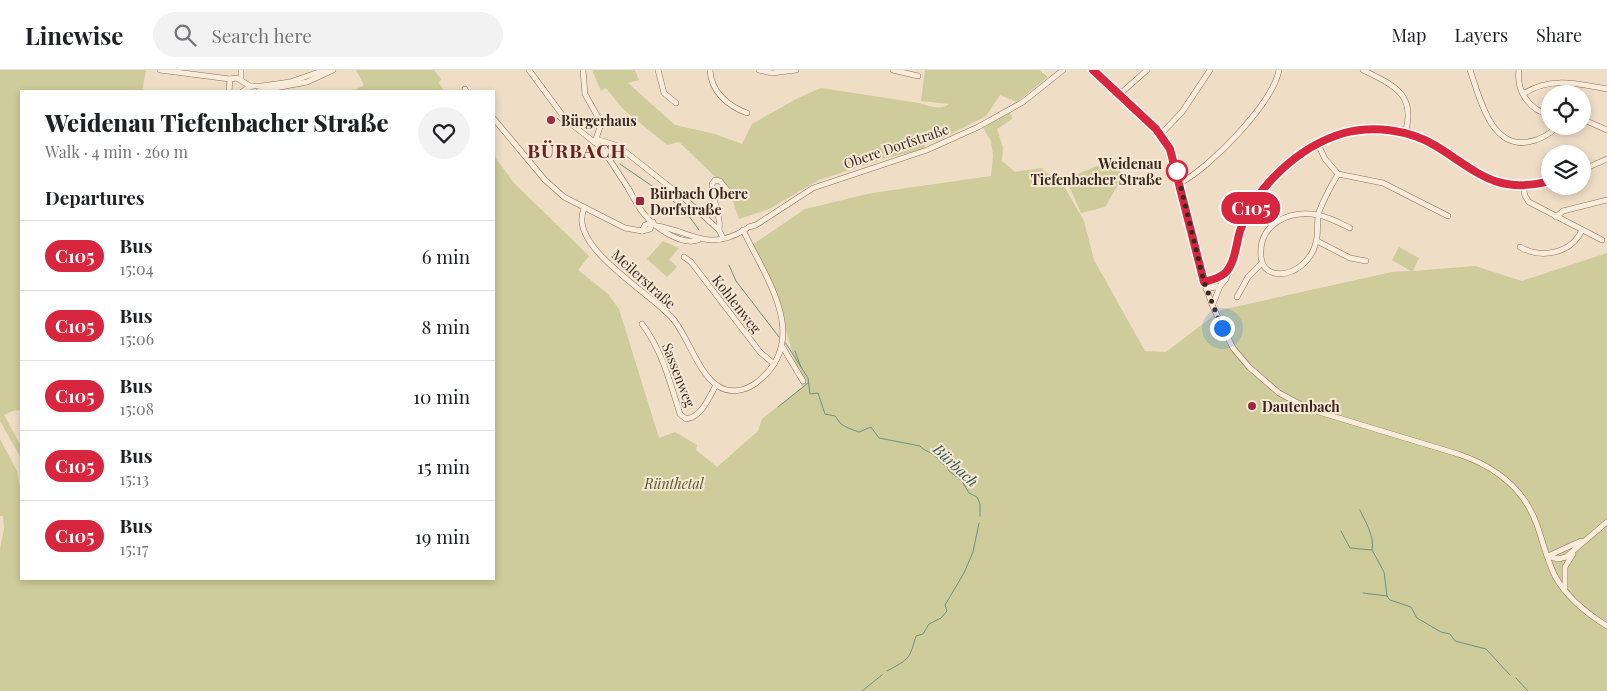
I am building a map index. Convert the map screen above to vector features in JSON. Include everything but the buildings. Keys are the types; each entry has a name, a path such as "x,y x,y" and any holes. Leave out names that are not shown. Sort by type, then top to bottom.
{"street":[{"path":"160,70 230,79 237,78 252,86"},
{"path":"241,70 241,80"},
{"path":"244,90 252,86 290,82 325,70"},
{"path":"264,90 307,82 334,70"},
{"name":"Obere Dorfstraße","path":"528,70 559,113 596,142 618,146 685,199 719,230 723,238"},
{"path":"583,70 585,94 600,121 596,142"},
{"path":"658,70 664,93 676,103"},
{"path":"710,70 712,81 721,96 730,105 747,113"},
{"path":"759,70 786,73 796,70"},
{"path":"893,70 918,76"},
{"path":"1093,70 1161,134 1170,149 1206,290 1222,328 1239,356 1272,388 1309,409 1458,454 1491,468 1513,486 1527,504 1554,574 1565,591 1586,613 1607,626"},
{"path":"1120,94 1147,70"},
{"path":"1161,134 1182,112 1210,70"},
{"path":"1180,183 1200,170 1238,133 1272,92 1278,70"},
{"path":"1277,77 1283,70"},
{"path":"1363,70 1395,87 1402,95 1409,112 1405,133"},
{"path":"1470,70 1486,115 1502,135 1523,143 1546,135"},
{"path":"1519,70 1519,86 1523,94 1536,109 1541,111"},
{"name":"Obere Dorfstraße","path":"596,142 630,191 643,214 658,226 678,238 693,242 723,238 749,227 819,185 927,150 972,130 1023,102 1061,71"},
{"path":"229,90 230,79"},
{"path":"1523,94 1539,85 1560,81 1607,89"},
{"path":"495,120 545,180 564,196 625,228 642,232 650,229 651,220"},
{"path":"1591,123 1607,130"},
{"path":"1213,308 1214,297 1226,279 1244,221 1262,192 1286,166 1318,144 1344,133 1362,130 1405,133 1436,146 1463,166 1488,180 1523,185 1541,182"},
{"path":"1318,144 1325,159 1338,174 1384,183 1448,216"},
{"path":"1591,166 1607,159"},
{"path":"1338,174 1323,201 1318,215 1317,241 1306,261 1293,271 1274,273 1265,268 1262,262 1261,253 1264,238 1276,222 1289,215 1318,215 1350,228"},
{"path":"719,230 721,223 712,199 712,184 715,180 720,181 728,191"},
{"path":"1523,185 1524,196 1530,202 1602,240"},
{"path":"1556,217 1563,211 1607,200"},
{"name":"Meilerstraße","path":"584,208 581,221 590,241 612,266 666,311 681,330 705,373 716,385"},
{"path":"716,385 734,391 746,389 764,376 774,364 782,346 784,325 780,306 743,230"},
{"path":"1520,247 1528,252 1552,253 1569,246 1579,237 1582,230"},
{"path":"1317,241 1350,258 1366,261"},
{"name":"Kohlenweg","path":"684,257 690,262 760,352 774,364"},
{"path":"1237,298 1248,277 1262,262"},
{"path":"1204,282 1220,276 1230,268"},
{"path":"1206,290 1220,286"},
{"name":"Sassenweg","path":"642,324 652,337 662,357 680,414 683,417 686,419 694,417 701,410 716,385"},
{"path":"782,346 803,382"},
{"path":"1548,556 1581,542 1607,522"},
{"path":"1565,591 1565,567 1581,542"}],"green space":[{"path":"0,70 146,70 142,90 20,90 20,410 4,415 20,444 20,456 0,421"},
{"path":"356,70 434,70 441,79 439,83 443,90 355,90 364,85"},
{"path":"592,70 635,70 639,80 628,83 675,125 715,134 742,144 752,124 798,98 821,88 919,103 938,108 949,104 921,101 925,70 1039,70 1048,77 1017,102 1000,95 986,116 937,141 911,134 924,143 925,149 886,158 819,180 769,209 739,219 729,190 679,142 667,145 623,109 606,88 601,91"},
{"name":"Rünthetal","path":"1011,113 1012,119 997,129 1003,147 1002,161 1015,172 1041,168 1065,188 1084,221 1094,260 1145,351 1166,352 1221,310 1392,272 1411,271 1392,260 1399,247 1419,258 1413,271 1475,266 1522,281 1607,253 1607,691 0,691 0,549 4,529 3,516 0,516 0,439 17,471 20,488 20,580 495,580 495,157 514,183 589,256 578,270 607,293 619,309 659,438 675,432 697,445 696,450 717,467 758,431 762,419 802,387 782,316 749,247 805,209 872,193 991,176 993,155 991,141 982,126 1000,116"},
{"path":"1116,158 1122,178 1105,207 1081,213 1067,181 1080,173"},
{"path":"663,241 679,248 669,260 677,267 667,277 647,259"}],"waterway":[{"name":"Bürbach","path":"557,118 562,123"},
{"name":"Bürbach","path":"620,164 671,199"},
{"name":"Bürbach","path":"673,201 689,216 699,230"},
{"name":"Bürbach","path":"729,265 736,281 779,337"},
{"name":"Bürbach","path":"785,342 808,378 810,394 818,393 825,414 835,416 841,424 859,432 871,427 879,438 920,446 947,466 949,471 962,481 969,493 977,497 980,504 980,516"},
{"name":"Bürbach","path":"795,351 801,367"},
{"path":"778,407 808,383"},
{"path":"964,485 976,482"},
{"path":"1360,510 1371,535 1372,550 1384,572 1387,596"},
{"name":"Bürbach","path":"887,671 905,660 910,654 916,636 923,634 929,624 941,618 947,611 945,605 964,573 973,552 979,523"},
{"path":"1341,531 1350,548 1372,550"},
{"path":"1363,593 1387,596 1390,600 1411,607 1417,618 1441,632 1450,634 1455,641 1486,649 1510,675"},
{"name":"Bürbach","path":"862,691 882,675"},
{"path":"1516,678 1528,691"}],"bus line":[{"name":"C105","path":"1093,70 1156,129 1166,141 1177,173 1204,282 1225,274 1230,268 1244,221 1272,180 1298,157 1318,144 1344,133 1362,130 1382,130 1405,133 1436,146 1470,171 1488,180 1523,185 1541,183"}],"place":[{"name":"Bürgerhaus","path":"551,120"},
{"name":"Weidenau Tiefenbacher Straße","path":"1177,171"},
{"name":"Bürbach Obere Dorfstraße","path":"640,201"},
{"name":"Dautenbach","path":"1252,406"}],"district":[{"name":"BÜRBACH","path":"577,150"}],"route":[{"path":"1177,171 1204,282 1222,328"}]}
